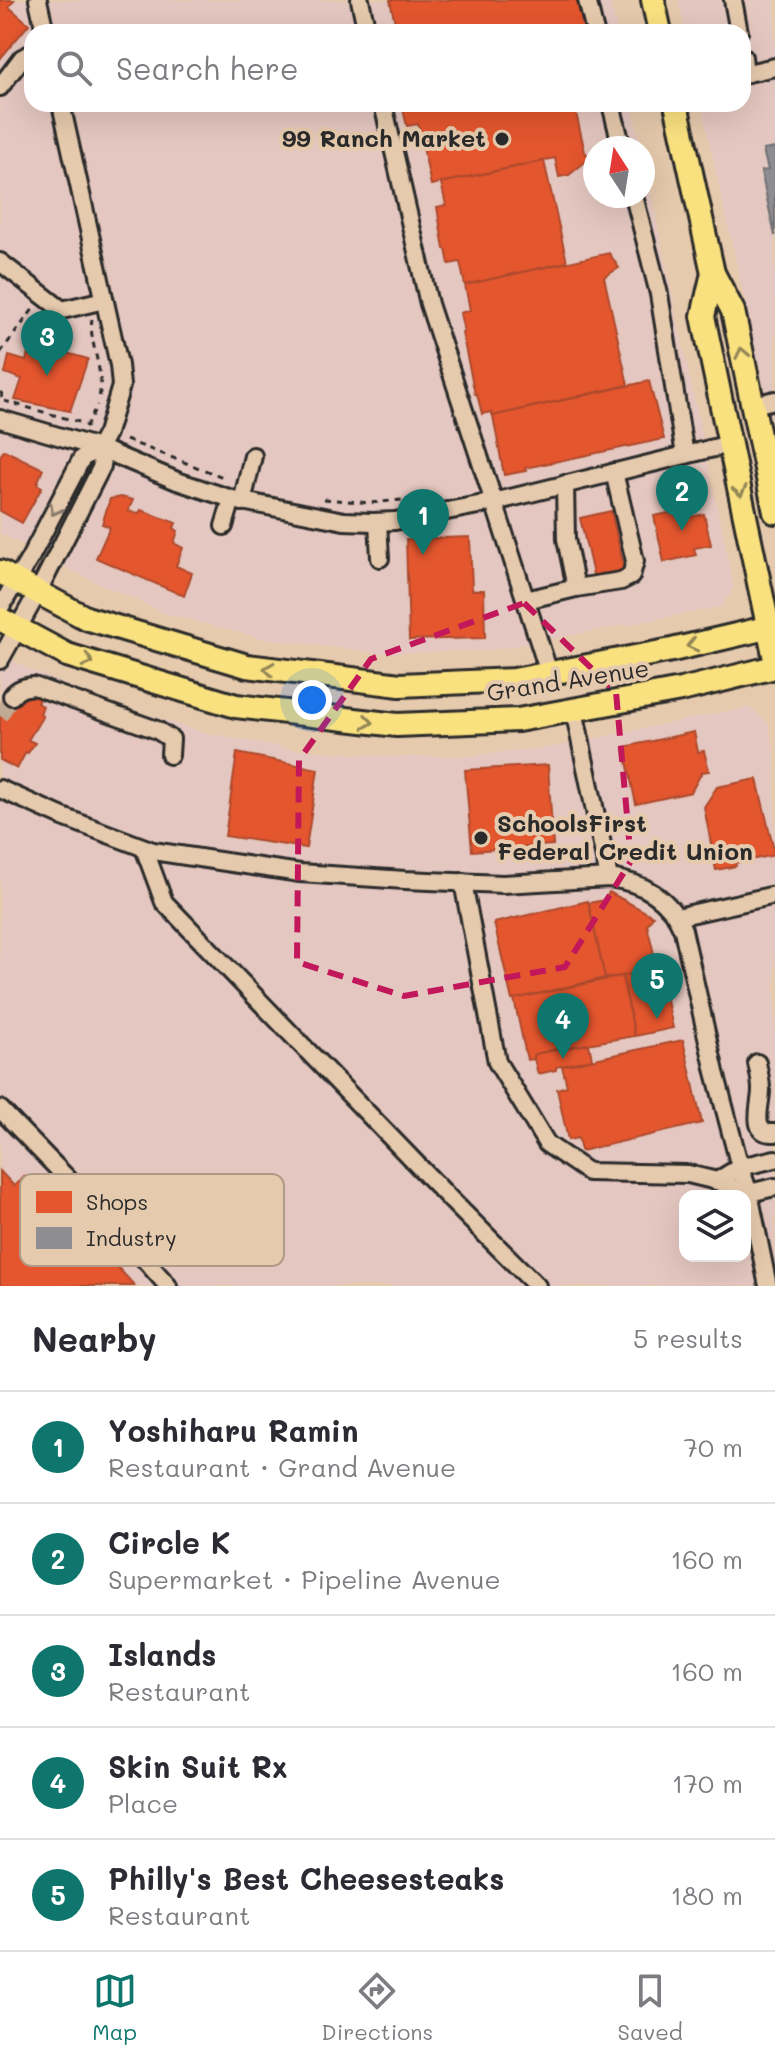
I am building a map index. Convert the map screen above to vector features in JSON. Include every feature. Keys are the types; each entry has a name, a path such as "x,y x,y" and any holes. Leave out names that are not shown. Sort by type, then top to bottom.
{"main road":[{"path":"653,0 658,24"},
{"path":"678,112 713,273 733,311 775,512"},
{"path":"713,273 703,316 772,627 775,659"},
{"name":"Grand Avenue","path":"8,576 86,618 247,666 400,685 514,680 672,650 772,627"},
{"name":"Grand Avenue","path":"9,624 67,655 236,706 397,725 518,720 681,690 775,667"}],"lane":[{"path":"38,0 43,24"},
{"path":"360,0 365,24"},
{"path":"587,0 593,24"},
{"path":"733,0 738,24"},
{"path":"0,87 24,57"},
{"path":"751,68 775,67"},
{"path":"0,608 8,576 30,558 82,458 99,448 107,433 121,386 119,365 96,301 62,112"},
{"path":"385,112 429,304 549,673"},
{"path":"613,112 619,136"},
{"path":"637,208 659,294 685,455"},
{"path":"0,262 62,310 96,301"},
{"path":"753,405 775,400"},
{"path":"0,419 99,448 177,481 237,500 344,521 378,522 494,502 730,444"},
{"path":"0,660 9,624 38,592 102,466 99,448"},
{"path":"224,526 253,456"},
{"path":"526,600 621,581 631,576 635,561 614,472"},
{"path":"565,484 566,539 576,588"},
{"path":"378,522 380,558"},
{"path":"12,696 24,687 34,686 157,730 171,739 170,755"},
{"path":"574,710 609,878"},
{"path":"0,789 153,851 300,873 503,884 609,878 624,879 647,889 669,906 677,917 685,940 715,1072 748,1190"},
{"path":"144,848 164,902 537,1286"},
{"path":"463,882 497,1062 547,1144 588,1172 688,1174 741,1190"},
{"path":"677,917 775,895"},
{"path":"757,1063 761,1092 759,1126 763,1132 775,1133"},
{"path":"0,1109 63,1174"},
{"path":"717,1181 740,1167 775,1159"},
{"path":"751,1193 775,1187"},
{"path":"751,1203 768,1286"},
{"path":"150,1266 168,1286"}],"path":[{"path":"79,442 97,405 101,387 90,326 96,301"},
{"path":"0,353 36,305"}],"highlighted area":[{"path":"524,603 616,692 631,861 565,967 404,996 297,962 299,760 371,659"}],"shaded area":[{"path":"0,0 610,0 615,24 24,24 24,112 634,112 639,136 583,136 583,208 654,208 734,587 722,607 488,651 378,653 260,638 166,614 76,573 0,533"},
{"path":"678,0 775,0 775,438 703,112 751,112 751,24 684,24"},
{"path":"0,654 101,700 202,732 292,749 396,757 467,756 552,747 748,707 768,722 775,756 775,1286 0,1286"}],"building: Shops":[{"path":"0,0 14,0 9,7 29,24 24,24 24,30 0,59"},
{"path":"390,0 577,0 583,24 395,24"},
{"name":"99 Ranch Market","path":"404,112 576,112 583,143 583,164 569,175 559,177 555,158 431,185 418,124 407,126"},
{"path":"544,161 567,262 465,285 460,262 449,264 444,249 437,207 446,205 441,183"},
{"path":"609,253 619,268 604,277 628,385 493,416 491,412 482,414 462,333 460,313 470,310 465,285"},
{"path":"30,343 88,359 70,411 15,400 22,379 5,373 9,356 26,361"},
{"path":"649,381 664,439 504,475 493,416"},
{"path":"4,450 43,469 37,484 42,487 22,523 0,511 0,456"},
{"path":"121,497 133,500 128,511 138,514 141,510 176,523 174,528 178,531 174,543 183,548 176,566 192,573 184,596 96,558 110,527 102,524 110,499"},
{"path":"688,509 690,517 704,514 711,545 694,548 696,555 664,562 654,516"},
{"path":"611,511 626,576 595,583 580,518"},
{"path":"470,537 472,590 484,590 485,638 409,640 406,539"},
{"path":"6,692 22,701 26,692 39,699 37,703 43,706 40,714 43,716 28,740 35,743 17,769 0,760 0,703"},
{"path":"694,732 698,752 704,751 709,771 702,772 691,792 636,804 624,747"},
{"path":"237,753 318,769 306,848 225,836"},
{"path":"548,765 553,845 472,851 465,770"},
{"path":"757,779 775,855 716,870 704,807 717,787"},
{"path":"609,892 653,916 647,925 657,966 605,978 588,903 605,900"},
{"path":"588,901 605,978 512,1000 494,923"},
{"path":"660,968 673,1028 635,1036 622,976"},
{"path":"622,976 635,1036 551,1050 535,1054 534,1059 527,1060 514,999"},
{"path":"683,1040 702,1123 581,1151 578,1138 568,1140 557,1089 567,1086 562,1066"},
{"path":"589,1044 592,1059 538,1074 535,1054"},
{"path":"0,1171 14,1186 20,1181 20,1266 116,1266 135,1286 0,1286"}],"building: Industry":[{"path":"775,148 775,236 761,171 768,170 763,150"}],"tunnel":[{"path":"0,716 12,696"}],"place":[{"name":"99 Ranch Market","path":"502,139"},
{"name":"Islands","path":"47,376"},
{"name":"Circle K","path":"682,531"},
{"name":"Yoshiharu Ramin","path":"423,555"},
{"name":"SchoolsFirst Federal Credit Union","path":"481,838"},
{"name":"Philly's Best Cheesesteaks","path":"657,1019"},
{"name":"Skin Suit Rx","path":"563,1059"}]}
